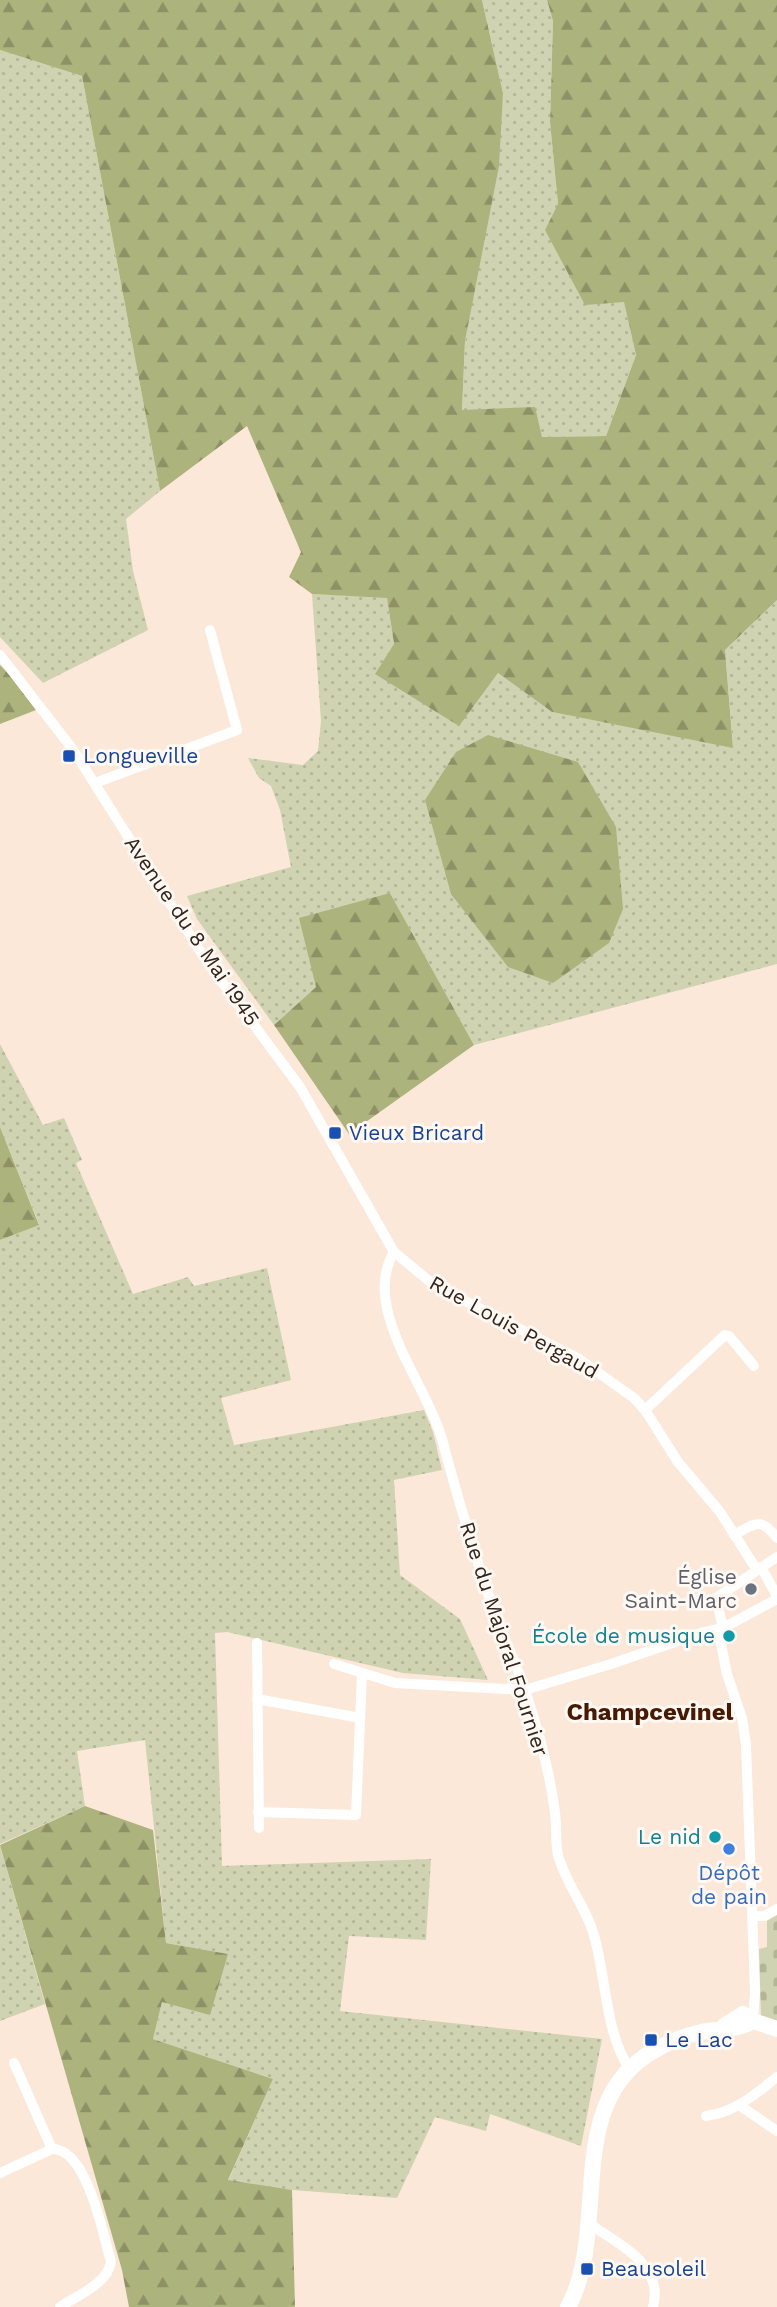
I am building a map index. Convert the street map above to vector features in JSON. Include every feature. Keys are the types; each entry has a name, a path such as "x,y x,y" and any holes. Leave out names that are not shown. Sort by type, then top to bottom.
{"main road":[{"path":"568,2307 577,2283 587,2226 598,2127 611,2096 630,2068 668,2043 712,2030 742,2026 748,2018 777,2029"}],"street":[{"path":"95,783 237,730 210,631"},
{"name":"Avenue du 8 Mai 1945","path":"0,655 39,704 95,783 207,962 300,1087 394,1252"},
{"name":"Rue Louis Pergaud","path":"394,1252 421,1276 447,1293 579,1359 634,1398 645,1410 678,1462 720,1512 777,1598"},
{"name":"Rue du Majoral Fournier","path":"394,1252 387,1269 386,1290 394,1332 438,1425 491,1603 525,1690 555,1812 558,1856 593,1930 614,2034 620,2054 630,2068"},
{"path":"645,1410 724,1335 729,1336 754,1366"},
{"path":"734,1535 752,1524 758,1524 768,1527 777,1538"},
{"path":"748,2018 755,2017 746,1745 742,1718 727,1674 716,1598 777,1556"},
{"path":"334,1664 395,1683 525,1690 720,1629 777,1598"},
{"path":"257,1643 259,1828"},
{"path":"258,1812 356,1815 362,1673"},
{"path":"257,1699 360,1718"},
{"path":"752,1916 764,1916 777,1909"},
{"path":"14,2063 52,2149"},
{"path":"706,2116 724,2113 739,2105 777,2077"},
{"path":"739,2105 777,2131"},
{"path":"0,2173 52,2149 64,2151 81,2170 88,2184 111,2262 110,2270 103,2279 60,2307"},
{"path":"587,2226 594,2227 639,2258 647,2267 653,2279 653,2307"}],"green space":[{"path":"0,0 482,0 503,93 499,166 465,341 462,410 535,407 542,437 606,436 636,355 624,302 585,305 545,230 558,204 550,122 553,21 547,0 777,0 777,600 725,650 733,748 552,712 498,673 459,726 375,674 394,644 387,598 312,594 289,577 301,552 247,426 160,491 82,76 0,50"},
{"path":"482,0 547,0 553,21 550,122 558,204 624,301 636,355 606,436 541,437 462,411 465,342 503,93"},
{"path":"0,50 82,76 160,491 126,519 133,571 148,630 43,683 0,637"},
{"path":"312,594 387,597 394,644 458,725 498,673 552,712 733,747 725,650 777,600 777,964 474,1045 390,893 316,987 274,1025 197,919 187,896 291,867 280,810 271,786 259,778 248,758 303,765 318,751 321,721"},
{"path":"0,665 36,710 0,724"},
{"path":"488,735 578,762 616,827 623,909 609,943 553,983 508,967 451,894 425,800 456,752"},
{"path":"390,893 474,1045 349,1134 274,1025 316,987 299,918"},
{"path":"0,1044 43,1125 64,1118 82,1160 76,1163 133,1294 188,1277 194,1286 267,1268 291,1380 221,1398 234,1445 424,1410 433,1432 442,1470 394,1480 400,1575 460,1619 488,1680 403,1673 227,1632 215,1633 222,1866 431,1859 426,1940 349,1936 340,2011 602,2039 581,2146 490,2114 486,2131 435,2117 397,2198 292,2190 228,2181 273,2079 153,2039 162,2002 227,1954 166,1943 145,1740 77,1751 85,1806 0,1844 0,1240 39,1224 0,1127"},
{"path":"0,1127 39,1225 0,1240"},
{"path":"85,1806 153,1830 166,1943 228,1954 210,2015 162,2002 153,2039 273,2079 228,2180 292,2190 295,2307 129,2307 122,2270 0,1845"},
{"path":"0,1845 45,2004 0,2021"},
{"path":"777,1915 777,2023 761,2017 759,1949 767,1947 767,1921"}],"place":[{"name":"Longueville","path":"69,756"},
{"name":"Vieux Bricard","path":"335,1133"},
{"name":"Église Saint-Marc","path":"751,1589"},
{"name":"École de musique","path":"729,1636"},
{"name":"Le nid","path":"715,1837"},
{"name":"Dépôt de pain","path":"729,1849"},
{"name":"Le Lac","path":"651,2040"},
{"name":"Beausoleil","path":"587,2269"}],"district":[{"name":"Champcevinel","path":"650,1712"}]}
